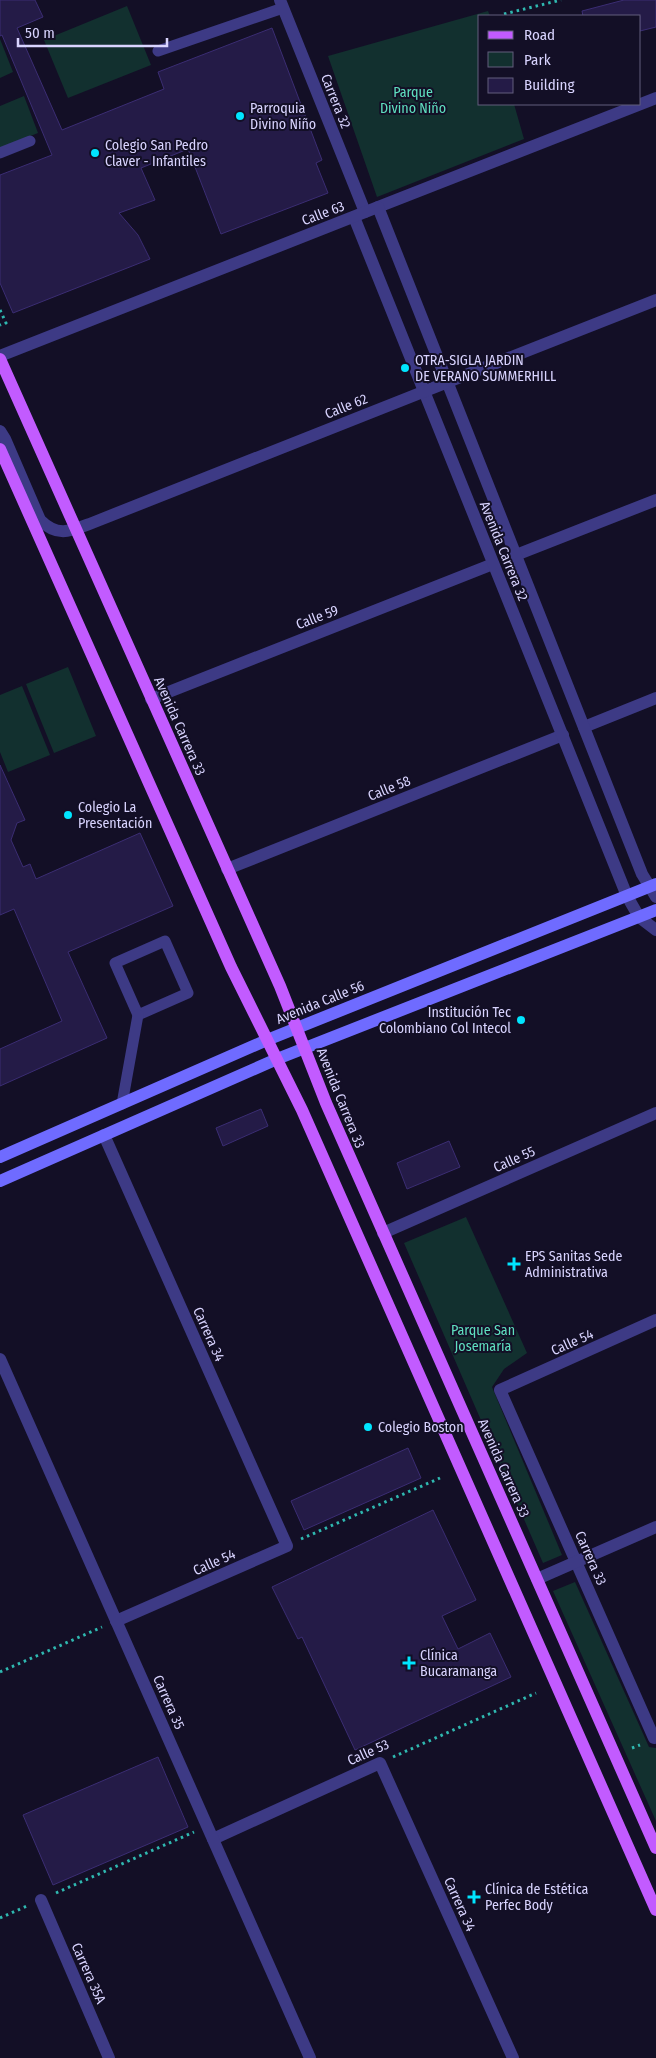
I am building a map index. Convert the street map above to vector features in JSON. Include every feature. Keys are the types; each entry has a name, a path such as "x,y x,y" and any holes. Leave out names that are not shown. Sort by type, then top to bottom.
{"main road":[{"name":"Avenida Carrera 33","path":"0,357 297,1028 326,1103 656,1848"},
{"path":"0,449 231,967 302,1110 656,1910"},
{"name":"Avenida Calle 56","path":"0,1157 267,1040 627,896 654,890"},
{"path":"0,1181 277,1059 656,910"}],"street":[{"name":"Carrera 32","path":"282,4 359,214"},
{"name":"Calle 63","path":"641,104 656,98"},
{"name":"Calle 63","path":"0,357 638,105"},
{"name":"Avenida Carrera 32","path":"378,207 584,727 654,890"},
{"name":"Avenida Carrera 32","path":"359,214 424,392 627,896 639,916 656,930"},
{"name":"Calle 62","path":"0,431 40,520 47,527 62,532 76,529 656,300"},
{"path":"516,555 656,500"},
{"name":"Calle 59","path":"151,699 493,564"},
{"path":"584,727 656,698"},
{"name":"Calle 58","path":"227,869 562,735"},
{"name":"Calle 55","path":"384,1233 656,1113"},
{"name":"Carrera 34","path":"104,1135 287,1546"},
{"name":"Calle 54","path":"500,1390 656,1320"},
{"name":"Carrera 35","path":"0,1359 310,2058"},
{"name":"Carrera 33","path":"500,1390 655,1738"},
{"path":"537,1579 656,1527"},
{"name":"Calle 54","path":"116,1621 287,1546"},
{"name":"Carrera 34","path":"380,1763 513,2058"},
{"name":"Calle 53","path":"213,1839 380,1763"},
{"name":"Carrera 35A","path":"41,1900 109,2058"}],"lane":[{"path":"158,51 282,4"},
{"path":"0,153 30,141"},
{"path":"122,1104 138,1015 115,963 165,941 188,993 138,1015"}],"path":[{"path":"504,14 561,0"},
{"path":"0,310 6,323 0,326"},
{"path":"287,1546 440,1478"},
{"path":"0,1672 116,1621"},
{"name":"Calle 53","path":"380,1763 536,1693"},
{"path":"0,1918 208,1826"}],"green space":[{"path":"127,6 151,65 68,98 44,40"},
{"name":"Parque Divino Niño","path":"488,11 490,15 478,15 478,105 514,105 524,139 377,197 328,56"},
{"path":"0,39 13,72 0,78"},
{"path":"24,96 38,133 0,148 0,106"},
{"path":"68,667 96,736 54,753 26,684"},
{"path":"22,686 50,755 8,772 0,752 0,695"},
{"name":"Parque San Josemaría","path":"466,1217 527,1353 504,1369 492,1387 562,1555 543,1563 404,1243"},
{"path":"575,1582 649,1747 656,1748 656,1821 553,1591"}],"building":[{"path":"0,0 35,0 43,17 17,28 62,130 164,89 158,72 272,28 322,160 316,163 328,193 221,234 188,149 141,168 155,200 119,213 138,235 150,259 13,313 0,283 0,175 52,155 2,35 0,36"},
{"path":"624,0 656,0 656,27 641,31 641,15 583,15 582,11"},
{"path":"0,765 25,820 17,823 11,840 23,867 30,864 36,879 140,833 173,906 68,952 107,1038 0,1086 0,1049 62,1021 14,909 0,915"},
{"path":"261,1109 268,1126 223,1146 216,1128"},
{"path":"449,1141 460,1167 407,1189 397,1163"},
{"path":"408,1448 421,1478 304,1530 291,1501"},
{"name":"Clínica Bucaramanga","path":"433,1510 476,1600 442,1616 458,1649 490,1633 511,1677 355,1750 302,1637 298,1639 272,1587"},
{"path":"158,1757 188,1827 53,1885 23,1815"}],"place":[{"name":"Parroquia Divino Niño","path":"240,116"},
{"name":"Colegio San Pedro Claver - Infantiles","path":"95,153"},
{"name":"OTRA-SIGLA JARDIN DE VERANO SUMMERHILL","path":"405,368"},
{"name":"Colegio La Presentación","path":"68,815"},
{"name":"Institución Tec Colombiano Col Intecol","path":"521,1020"},
{"name":"EPS Sanitas Sede Administrativa","path":"514,1264"},
{"name":"Colegio Boston","path":"368,1427"},
{"name":"Clínica Bucaramanga","path":"409,1663"},
{"name":"Clínica de Estética Perfec Body","path":"474,1897"}]}
